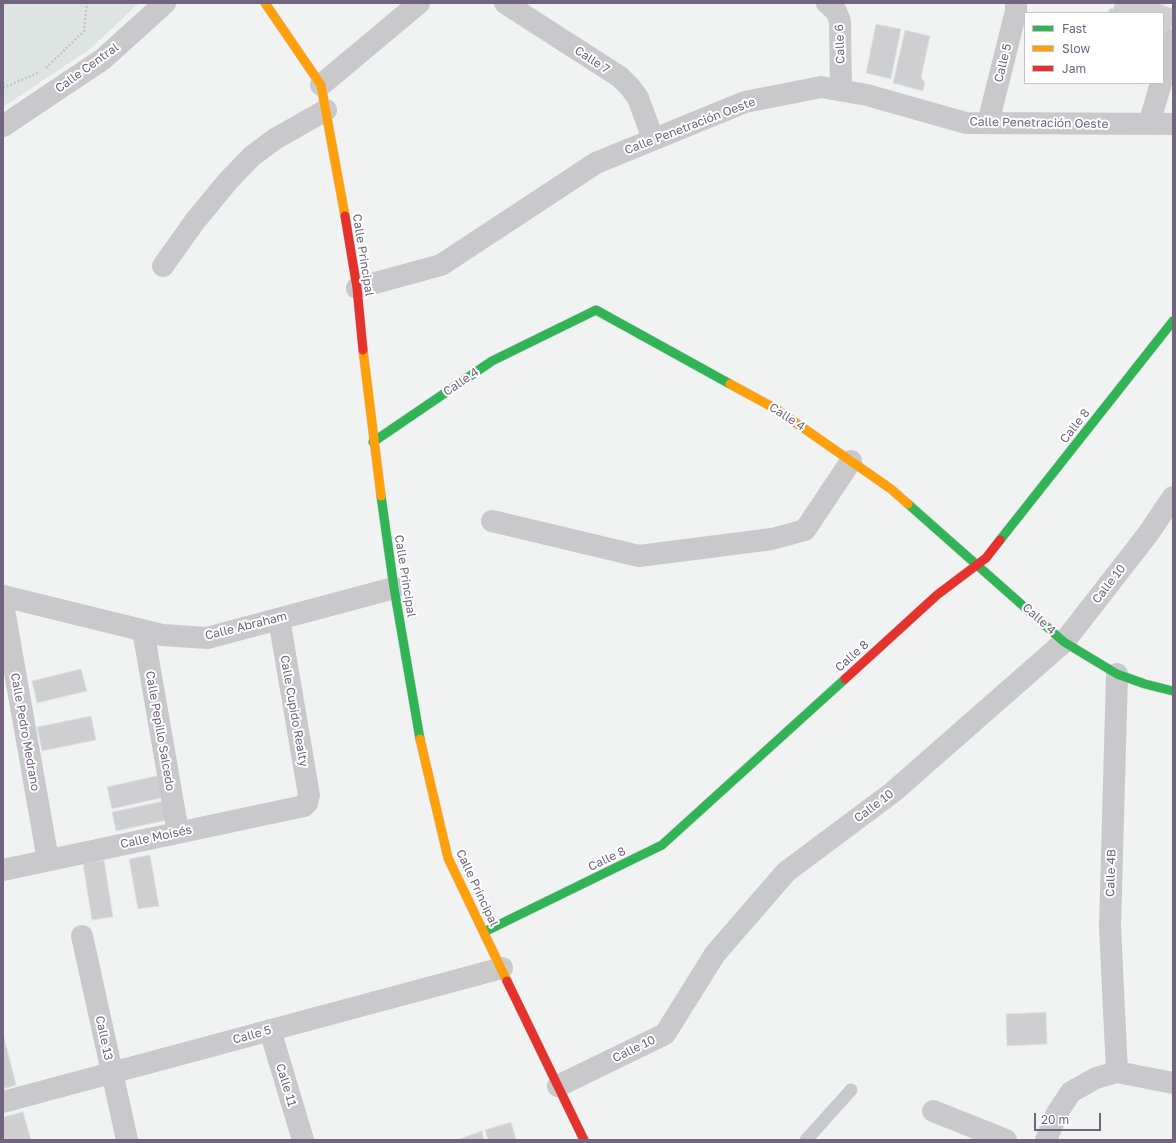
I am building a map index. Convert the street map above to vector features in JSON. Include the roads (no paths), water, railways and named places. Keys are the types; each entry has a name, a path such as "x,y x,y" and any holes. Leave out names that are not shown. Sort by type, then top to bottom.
{"street":[{"name":"Calle Central","path":"3,126 103,59 165,3"},
{"name":"Calle Principal","path":"265,3 321,85 341,190 357,288 373,442 394,588 420,738 448,858 584,1140"},
{"path":"321,85 419,3"},
{"name":"Calle 7","path":"505,3 620,77 638,98 653,139"},
{"name":"Calle 6","path":"827,3 836,11 840,21 841,90"},
{"name":"Calle 5","path":"988,123 1016,11 1016,3"},
{"path":"1164,72 1173,40"},
{"path":"1149,124 1161,84"},
{"name":"Calle Penetración Oeste","path":"357,288 441,265 596,163 745,102 821,87 866,95 966,123 1173,124"},
{"path":"163,266 195,221 228,181 252,156 275,139 326,110"},
{"name":"Calle 4","path":"373,442 492,361 596,310 776,409 891,489 978,564 1064,642 1117,674 1145,684 1173,691"},
{"name":"Calle 8","path":"484,932 662,845 937,595 986,558 1173,321"},
{"path":"492,521 639,556 772,539 805,530 851,461"},
{"name":"Calle 10","path":"558,1086 665,1034 715,954 786,872 893,792 1064,642 1148,534 1173,497"},
{"name":"Calle Abraham","path":"3,596 162,635 207,638 394,588"},
{"name":"Calle Pedro Medrano","path":"3,604 48,860"},
{"name":"Calle Cupido Realty","path":"279,619 309,795 307,803"},
{"name":"Calle Pepillo Salcedo","path":"142,630 178,832"},
{"name":"Calle 4B","path":"1117,674 1110,927 1117,1072"},
{"name":"Calle Moisés","path":"3,870 304,806 307,803"},
{"name":"Calle 13","path":"82,936 127,1140"},
{"name":"Calle 5","path":"3,1102 502,968"},
{"name":"Calle 11","path":"270,1030 303,1140"},
{"path":"1046,1140 1057,1113 1071,1092 1096,1078 1117,1072 1173,1083"},
{"path":"933,1111 1006,1140"}],"lane":[{"path":"806,1140 851,1090"}]}
